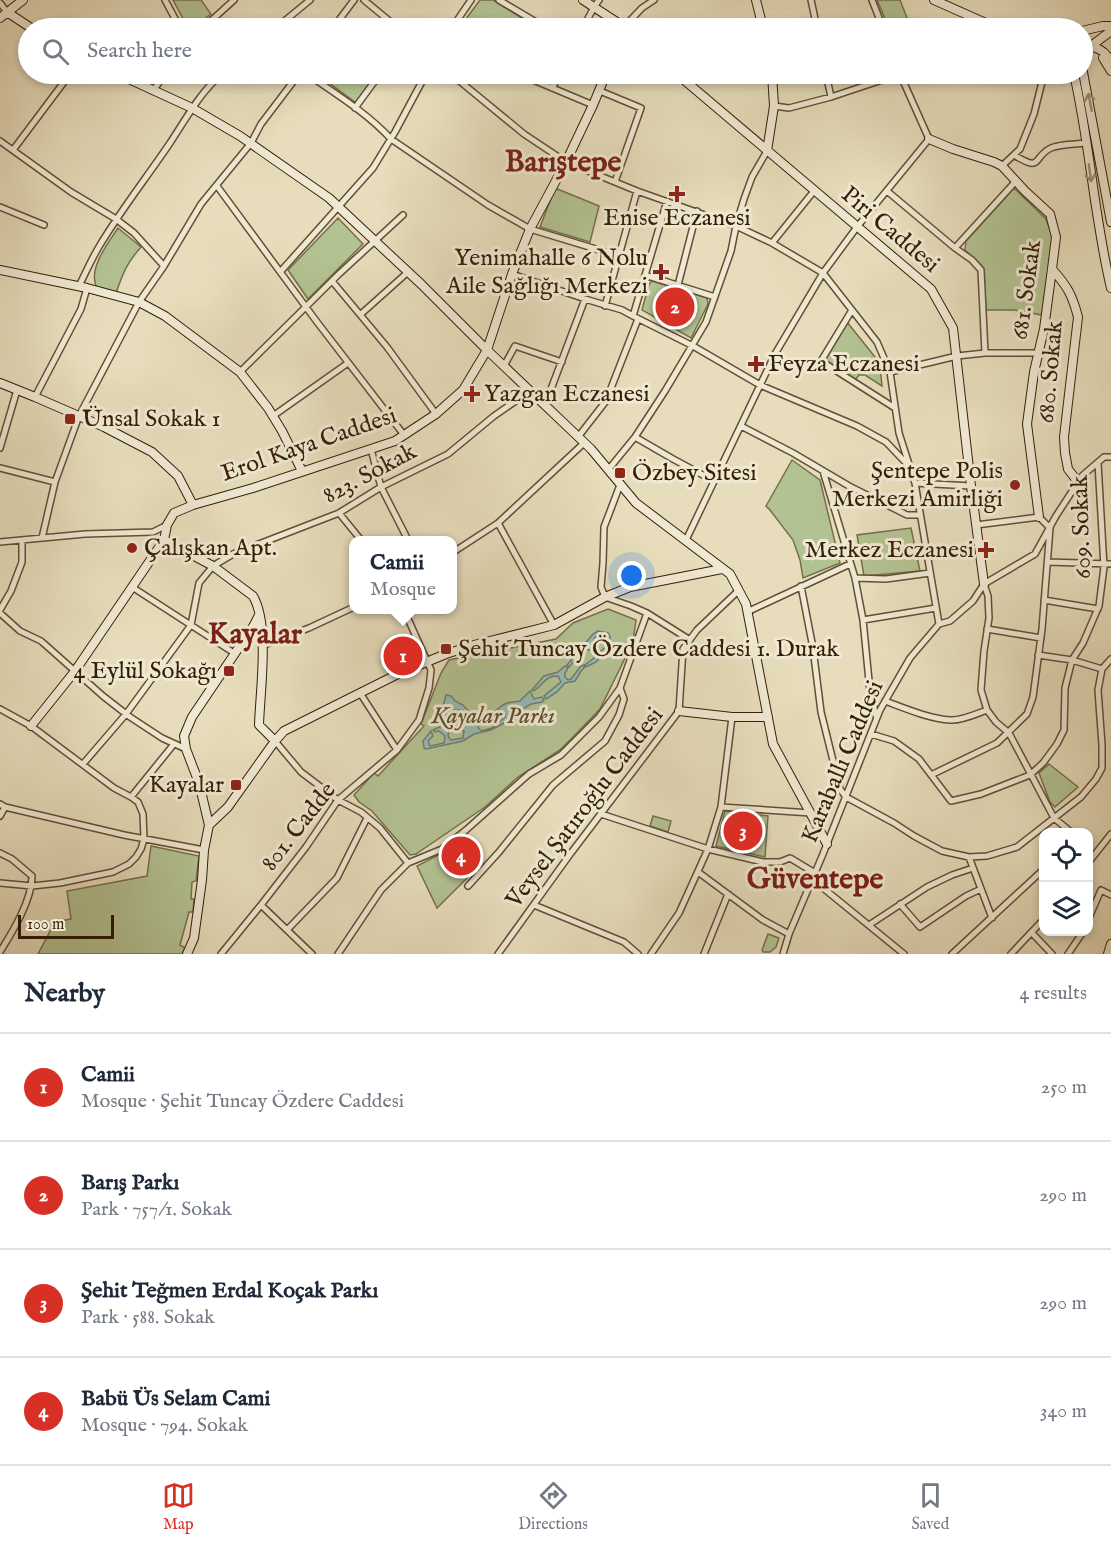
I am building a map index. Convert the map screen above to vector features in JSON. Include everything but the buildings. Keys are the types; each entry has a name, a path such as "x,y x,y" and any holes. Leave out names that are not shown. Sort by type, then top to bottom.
{"street":[{"path":"0,18 23,0"},
{"path":"165,0 175,18"},
{"path":"214,18 234,0"},
{"path":"288,18 310,0"},
{"path":"340,18 354,0"},
{"path":"364,0 386,18"},
{"path":"459,18 471,0"},
{"path":"499,0 529,18"},
{"path":"583,0 610,18"},
{"path":"588,18 599,0"},
{"path":"634,18 642,8 654,0"},
{"path":"756,0 760,18"},
{"path":"811,0 815,18"},
{"path":"872,0 879,18"},
{"path":"934,0 974,18"},
{"path":"0,3 7,12 18,19"},
{"path":"1093,28 1111,26"},
{"path":"1093,44 1111,31"},
{"path":"1093,47 1107,55 1111,62"},
{"path":"1093,48 1111,71"},
{"path":"13,150 62,84"},
{"path":"139,84 192,108 250,143 329,198 581,440 636,503 730,574 746,604 773,744 827,844"},
{"path":"153,91 158,84"},
{"path":"35,397 81,309 83,287 98,247 192,108 213,84"},
{"path":"42,538 55,482 79,416 139,302 164,266 201,204 250,143 261,123 291,84"},
{"path":"321,84 356,108 391,139 488,204 530,229 619,256"},
{"path":"356,108 373,84"},
{"path":"281,271 373,168 421,84"},
{"path":"463,84 524,134 566,162 637,191 736,226 772,243 823,273 877,342 890,372 899,433 915,483 939,624"},
{"path":"543,84 593,105"},
{"path":"552,88 554,84"},
{"name":"Erol Kaya Caddesi","path":"167,525 174,513 193,505 253,488 395,441 436,414 463,390 487,350 512,274 530,229 566,162 602,84"},
{"name":"Piri Caddesi","path":"688,84 931,290 953,328 984,584"},
{"path":"608,470 635,437 706,322 731,250 736,226 752,177 767,151 774,106 773,84"},
{"path":"828,84 831,97"},
{"path":"774,106 789,108 870,84"},
{"path":"686,540 775,354 823,273 857,227 929,139 904,84"},
{"path":"1002,166 1020,149 1034,114 1042,84"},
{"path":"1076,84 1111,288"},
{"path":"1086,84 1111,222"},
{"path":"600,91 641,108 615,182"},
{"name":"681. Sokak","path":"929,139 1002,166 1050,214 1056,237 1044,328 1034,372 1027,424 1040,517"},
{"path":"0,141 71,192 116,219 134,233 164,266"},
{"path":"1014,155 1027,163 1032,163 1052,147 1086,143"},
{"path":"955,248 1016,181"},
{"path":"217,186 404,435"},
{"path":"605,306 637,191"},
{"path":"772,243 814,191"},
{"path":"887,191 972,260 981,270 986,353"},
{"path":"457,550 498,524 581,440 606,401 636,317 645,275 667,201"},
{"path":"0,207 45,225"},
{"path":"678,285 697,211"},
{"path":"240,372 403,215"},
{"name":"680. Sokak","path":"1052,269 1067,286 1073,297 1078,316 1064,436 1068,469 1078,482"},
{"path":"0,270 83,287 139,302 165,316 240,372 268,408 302,471"},
{"path":"361,314 408,272"},
{"path":"512,274 585,300 622,310 693,346 760,385 857,426 886,442 910,468"},
{"path":"645,275 715,297"},
{"path":"332,281 387,347 436,414"},
{"path":"545,405 585,300"},
{"path":"852,310 821,361 895,408"},
{"path":"504,366 515,346 562,362"},
{"path":"890,372 957,356 986,353 1038,353"},
{"path":"273,416 348,363"},
{"path":"0,383 104,427 152,452 178,476 193,505"},
{"path":"0,448 17,390"},
{"name":"823. Sokak","path":"213,566 233,554 339,513 381,488 448,454 494,416 530,391"},
{"path":"741,426 849,486 907,515 920,515"},
{"path":"635,437 714,481"},
{"path":"371,449 381,488 406,536"},
{"name":"Karaballı Caddesi","path":"783,954 789,934 877,718 910,658 939,624 950,621 973,601 984,584 1035,554 1082,476 1104,457 1111,457"},
{"name":"609. Sokak","path":"871,734 894,741 919,759 951,801 981,794 1030,775 1043,763 1064,730 1065,688 1072,660 1083,643 1098,609 1108,564 1102,523 1098,463"},
{"path":"0,468 55,482"},
{"path":"823,471 855,578 863,620 870,691 877,718"},
{"path":"915,483 971,486"},
{"path":"605,597 601,586 604,527 620,485"},
{"path":"339,513 358,536"},
{"path":"931,776 997,743 1027,714 1033,698 1041,638 1050,528 1040,517 976,525"},
{"path":"1102,523 1111,524"},
{"path":"498,524 554,625"},
{"path":"0,542 85,534 153,532 167,525"},
{"path":"31,726 75,670 164,540 167,525"},
{"path":"22,540 22,562 0,612 20,631 41,641 126,714 162,738 186,749"},
{"path":"164,540 213,566 253,596 260,615 264,645 259,724 301,772 380,828 408,864"},
{"path":"1048,562 1108,564"},
{"path":"747,612 850,564"},
{"path":"83,764 126,714 191,625 199,583 213,566"},
{"path":"209,825 228,807 284,731 360,693 428,661 474,645 554,625 605,597 630,587 723,569"},
{"path":"855,578 886,579 930,573"},
{"path":"984,584 988,596 989,618 981,690 987,710 1009,733 1054,818 1066,828"},
{"path":"801,586 813,648 821,712 840,789 846,796 942,851 969,857 987,856 1017,847 1081,797 1102,768 1098,690 1101,669 1111,659"},
{"path":"132,587 234,653"},
{"name":"Veysel Şatıroğlu Caddesi","path":"498,954 680,711 683,649 697,630 738,591"},
{"path":"605,597 647,613 690,640"},
{"path":"1044,600 1098,609"},
{"path":"863,620 936,608"},
{"path":"264,645 349,609"},
{"path":"338,954 381,890 408,864 442,849 529,774 561,755 599,717 620,688 647,613"},
{"path":"406,614 428,661"},
{"path":"187,954 194,938 209,825 184,736 192,717 260,615"},
{"path":"987,629 1041,638"},
{"path":"1038,655 1072,660 1101,669"},
{"name":"801. Cadde","path":"221,954 306,847 338,800 397,750 419,720 429,688 431,670 428,661"},
{"path":"468,886 499,852 553,785 605,741 619,715 624,699 620,688"},
{"path":"360,693 397,750"},
{"path":"885,701 905,709 951,720 987,710"},
{"path":"0,710 31,726 114,788 138,802 143,814 144,839 136,857 122,869 114,872 32,886 0,883"},
{"path":"680,711 732,717 768,717"},
{"path":"651,954 679,914 708,849 721,807 732,717"},
{"path":"131,797 174,744"},
{"path":"0,816 3,806 144,839 204,850"},
{"path":"721,807 811,813"},
{"path":"601,814 708,849 763,862 780,862 790,858 904,954"},
{"path":"287,930 337,878 367,818"},
{"path":"1093,858 1111,834"},
{"path":"0,853 12,859 32,876 32,886 26,902 0,952"},
{"path":"969,857 992,918"},
{"path":"869,925 927,887 973,868"},
{"path":"698,872 763,920 789,934"},
{"path":"952,954 1039,874"},
{"path":"900,904 920,927 966,896 981,889"},
{"path":"1093,910 1101,890 1111,895"},
{"path":"704,954 728,894"},
{"path":"261,905 312,954"},
{"path":"534,905 624,942 638,954"},
{"path":"1011,954 1039,925"},
{"path":"1032,933 1052,954"},
{"path":"1068,954 1080,936"},
{"path":"1108,954 1111,944"}],"green space":[{"path":"173,0 201,0 211,14 206,18 183,18"},
{"path":"480,0 493,0 522,18 467,18"},
{"path":"877,0 900,0 907,18 885,18"},
{"path":"331,84 375,84 359,105"},
{"path":"555,188 599,206 590,242 540,227"},
{"path":"1014,188 1046,219 1053,237 1042,315 1014,310 986,310 982,266 965,250 966,241"},
{"path":"338,218 363,244 308,299 288,270"},
{"path":"118,228 141,247 126,269 116,293 97,288 95,273 100,257"},
{"path":"652,281 707,298 708,304 691,338 642,310 649,284"},
{"path":"847,322 875,357 880,367 882,386 865,375 859,375 853,383 822,364"},
{"path":"792,460 820,480 840,563 803,578 793,540 766,506"},
{"path":"911,528 920,571 864,576 857,535"},
{"name":"Kayalar Parkı","path":"608,609 636,620 633,642 600,709 560,750 518,777 485,807 416,854 410,855 372,811 359,802 354,795 374,773 378,776 424,726 421,724 441,673 449,660 556,639 573,623"},
{"path":"1049,764 1078,787 1055,807 1050,802 1039,773"},
{"path":"725,811 768,816 765,857 716,846"},
{"path":"653,816 671,821 668,832 650,826"},
{"path":"151,846 199,856 196,881 192,882 193,912 189,912 180,945 185,948 182,954 38,954 55,922 71,919 67,891 147,876"},
{"path":"446,851 457,871 472,864 477,868 437,908 417,866"},
{"path":"768,934 779,938 776,947 770,952 763,952 762,950"}],"water":[{"path":"598,631 608,633 611,645 604,636 599,635 595,637 591,645 594,649 601,651 607,646 610,647 596,662 586,667 585,665 595,655 585,649 569,667 567,665"},
{"path":"584,665 575,681 565,683 546,699 544,696 561,682 558,676 550,677 532,690 544,676 558,672 565,666 568,668 565,677 568,680"},
{"path":"530,691 534,699 542,697 544,700 531,704 491,730 474,734 463,741 424,748 423,741 431,731 433,736 428,741 430,746 444,743 445,736 433,730 442,726 444,719 442,711 446,695 463,705 470,713 467,715 462,710 450,711 446,715 448,722 466,724 470,722 469,717 472,714 483,720 478,728 482,731 492,728 505,717 505,714 500,712 490,722 486,722 485,719 503,705 520,701","holes":["457,727 464,731 463,738 451,740 448,736 451,730"]}],"place":[{"name":"Enise Eczanesi","path":"677,194"},
{"name":"Yenimahalle 6 Nolu Aile Sağlığı Merkezi","path":"661,272"},
{"name":"Barış Parkı","path":"675,307"},
{"name":"Feyza Eczanesi","path":"756,364"},
{"name":"Yazgan Eczanesi","path":"472,394"},
{"name":"Ünsal Sokak 1","path":"70,419"},
{"name":"Özbey Sitesi","path":"620,473"},
{"name":"Şentepe Polis Merkezi Amirliği","path":"1015,485"},
{"name":"Çalışkan Apt.","path":"132,548"},
{"name":"Merkez Eczanesi","path":"986,550"},
{"name":"Şehit Tuncay Özdere Caddesi 1. Durak","path":"446,649"},
{"name":"Camii","path":"403,656"},
{"name":"4 Eylül Sokağı","path":"229,671"},
{"name":"Kayalar","path":"236,785"},
{"name":"Şehit Teğmen Erdal Koçak Parkı","path":"743,831"},
{"name":"Babü Üs Selam Cami","path":"461,856"}],"district":[{"name":"Barıştepe","path":"563,163"},
{"name":"Kayalar","path":"255,635"},
{"name":"Güventepe","path":"815,880"}]}
